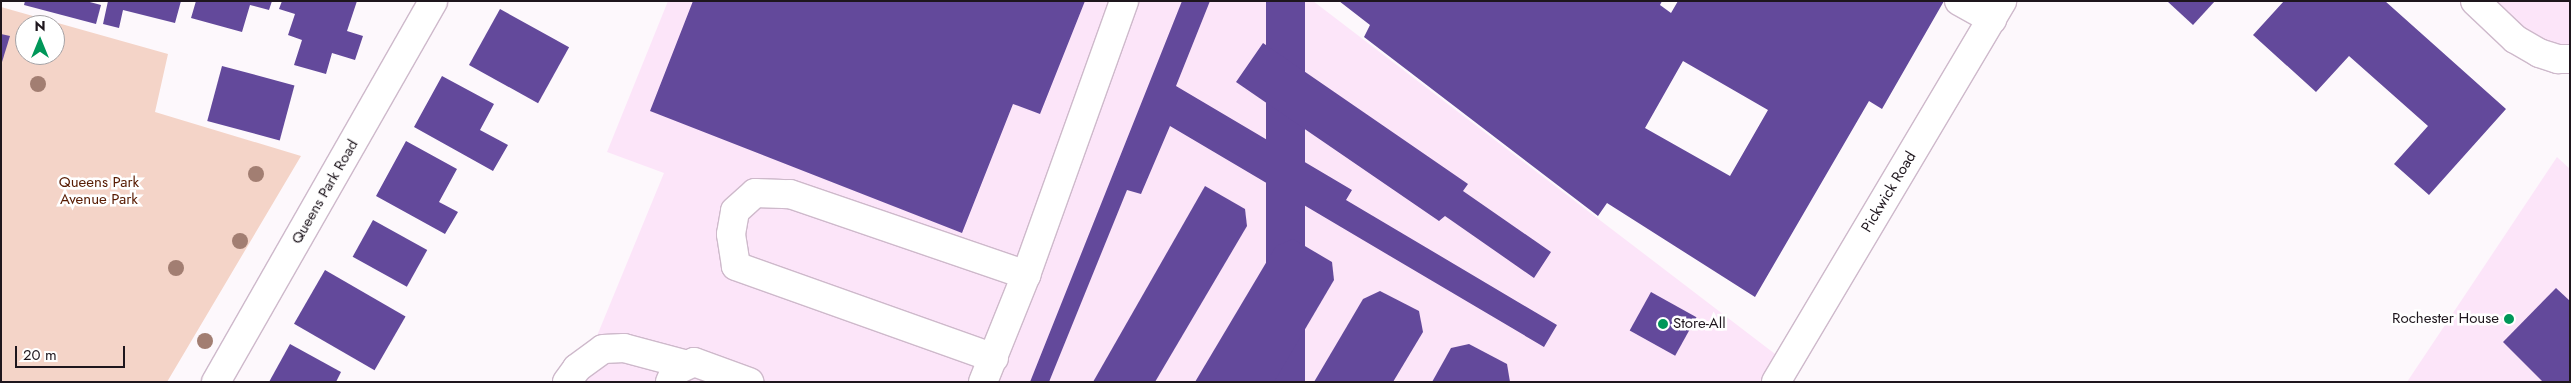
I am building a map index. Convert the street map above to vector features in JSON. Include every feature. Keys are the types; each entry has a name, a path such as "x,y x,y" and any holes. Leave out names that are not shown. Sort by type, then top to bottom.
{"street":[{"name":"Queens Park Road","path":"216,382 433,1"},
{"path":"1026,275 790,194 755,193 735,211 731,234 736,266 988,370 1026,275 1124,1"},
{"path":"1958,1 1999,6"},
{"path":"2476,1 2516,39 2539,53 2564,59"},
{"name":"Pickwick Road","path":"1776,382 1999,6"},
{"path":"567,382 577,368 603,349 624,348 677,373 694,362 749,382"}],"shaded area":[{"path":"668,1 1313,1 1787,363 1776,382 578,382 664,173 607,152"},
{"path":"2475,1 2570,1 2570,59"},
{"name":"Rochester House","path":"2557,157 2570,169 2570,382 2407,382"}],"green space":[{"name":"Queens Park Avenue Park","path":"1,7 29,15 15,15 15,65 65,65 65,25 168,54 155,112 301,156 167,382 1,382"}],"building":[{"path":"25,1 86,1 101,5 96,24 24,5"},
{"path":"108,1 181,1 175,23 123,10 119,28 103,24"},
{"path":"196,1 272,1 269,10 250,5 242,32 191,18"},
{"path":"282,1 357,1 347,31 363,36 355,60 332,53 326,74 294,65 302,40 288,35 295,14 279,9"},
{"path":"693,1 1085,1 1040,114 1013,104 962,233 650,111"},
{"path":"1182,1 1210,1 1176,86 1352,190 1346,200 1557,325 1544,347 1170,126 1141,194 1127,190 1049,382 1030,382"},
{"path":"1266,1 1305,1 1305,382 1266,382"},
{"path":"1339,1 1662,1 1660,5 1671,13 1678,1 1944,1 1882,109 1869,101 1755,297 1607,203 1598,216 1364,37 1370,25","holes":["1683,61 1768,110 1730,176 1645,128"]},
{"path":"2167,1 2215,1 2193,25"},
{"path":"2284,1 2385,1 2506,109 2429,195 2394,164 2428,126 2349,56 2316,92 2253,35"},
{"path":"500,9 569,47 538,103 469,65"},
{"path":"1,34 10,36 2,62 1,62"},
{"path":"1263,43 1468,184 1463,191 1551,252 1534,278 1445,216 1439,221 1236,82"},
{"path":"222,66 294,85 280,140 207,121"},
{"path":"442,76 494,104 480,130 508,145 493,171 414,127"},
{"path":"406,141 457,169 439,202 458,212 445,234 376,196"},
{"path":"1205,186 1245,209 1247,226 1155,382 1093,382"},
{"path":"373,220 427,250 407,287 353,257"},
{"path":"1293,239 1332,262 1334,280 1274,382 1195,382 1276,246"},
{"path":"325,270 406,316 375,370 294,324"},
{"path":"2556,288 2570,301 2570,382 2543,382 2503,342"},
{"path":"1380,291 1419,311 1423,332 1393,382 1314,382 1363,299"},
{"name":"Store-All","path":"1651,292 1696,317 1675,356 1630,330"},
{"path":"290,344 341,372 336,382 269,382"},
{"path":"1469,344 1507,364 1510,382 1432,382 1451,348"}],"place":[{"name":"Rochester House","path":"2509,319"},
{"name":"Store-All","path":"1663,324"}]}
